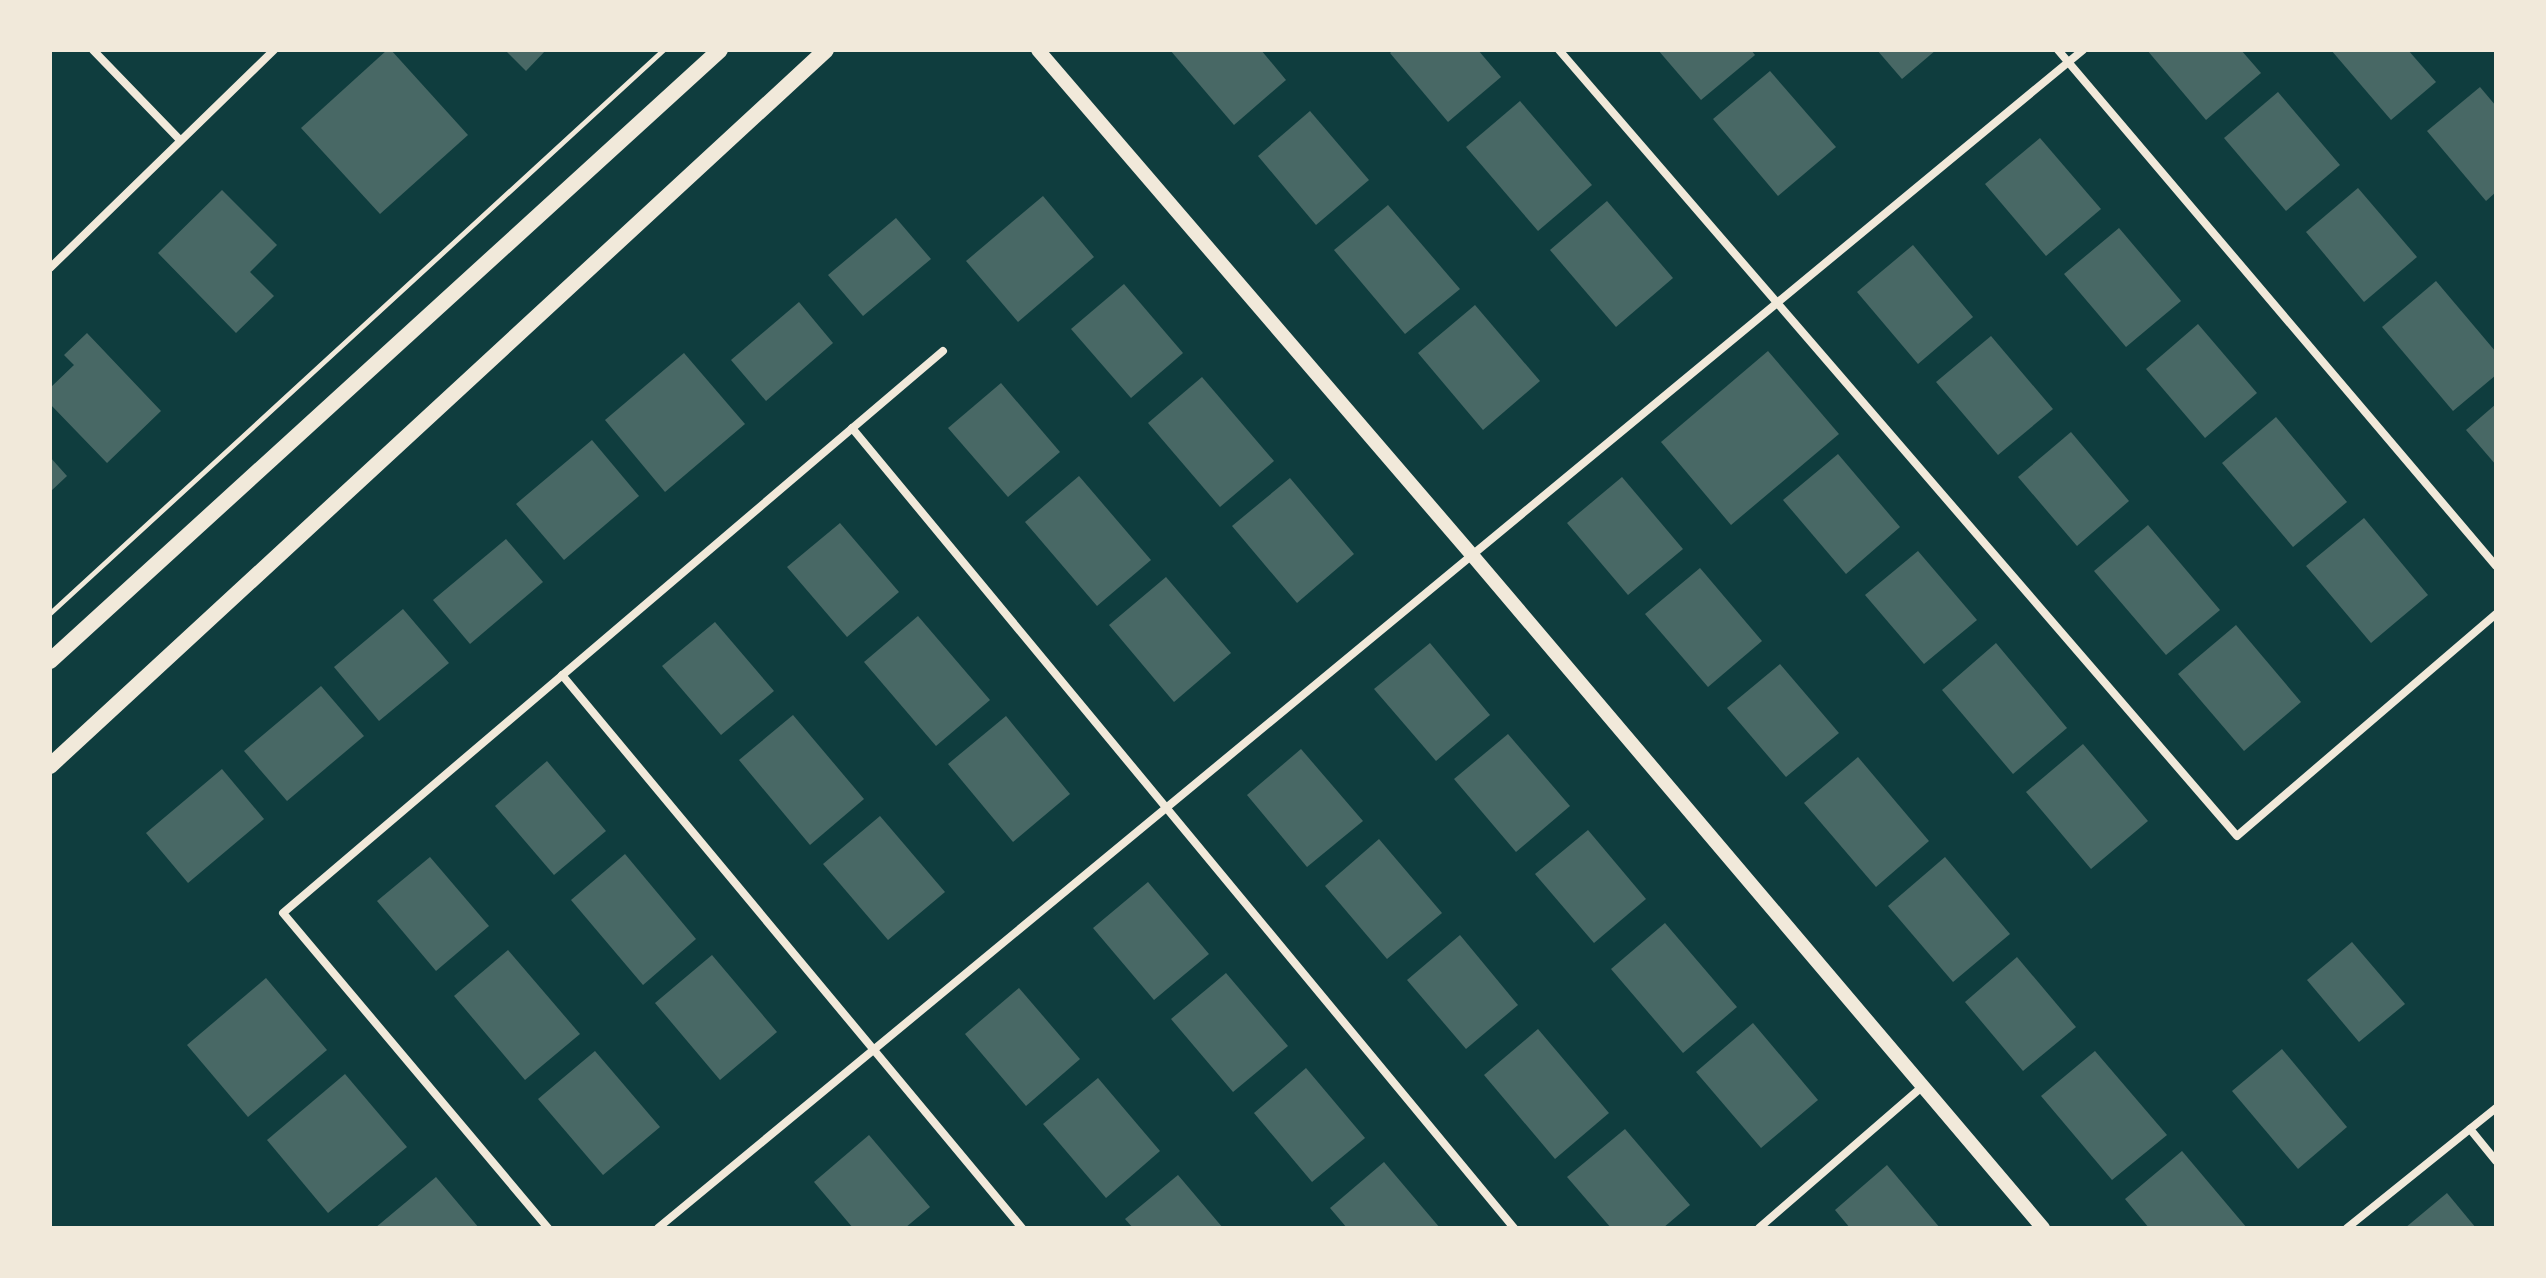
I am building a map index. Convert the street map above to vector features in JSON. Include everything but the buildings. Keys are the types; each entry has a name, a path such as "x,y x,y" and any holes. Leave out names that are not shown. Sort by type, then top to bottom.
{"main road":[{"path":"50,661 720,50"},
{"path":"50,766 826,50"}],"street":[{"path":"93,50 180,140"},
{"path":"50,268 274,50"},
{"path":"1038,50 1472,555 2043,1228"},
{"path":"1559,50 2237,836 2496,614"},
{"path":"2058,50 2496,566"},
{"path":"658,1228 2083,50"},
{"path":"548,1228 283,913 943,351"},
{"path":"852,428 1514,1228"},
{"path":"562,675 1022,1228"},
{"path":"1759,1228 1923,1086"},
{"path":"2347,1228 2496,1108"},
{"path":"2470,1129 2496,1161"}],"path":[{"path":"50,614 664,50"}]}
